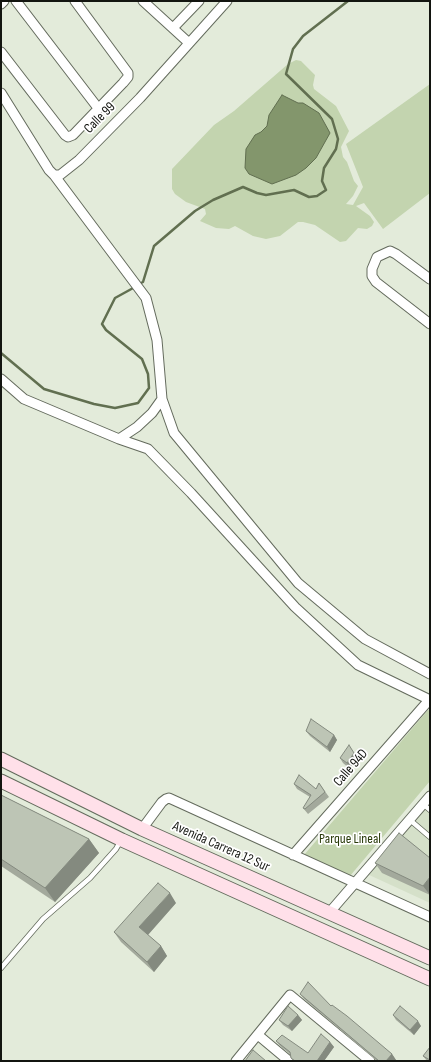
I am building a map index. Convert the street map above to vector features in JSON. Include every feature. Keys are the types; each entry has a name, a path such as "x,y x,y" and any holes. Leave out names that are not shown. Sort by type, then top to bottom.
{"street":[{"path":"1,4 4,1"},
{"path":"16,1 98,108"},
{"path":"1,52 68,137 73,135 128,76 128,73 75,1"},
{"path":"143,1 189,43"},
{"path":"173,28 199,1"},
{"name":"Calle 99","path":"54,175 60,174 79,160 150,88 227,1"},
{"path":"1,93 54,175 146,298 157,340 162,399 174,433 298,583 365,638 430,674"},
{"path":"430,280 390,251 377,256 372,269 372,276 376,282 430,324"},
{"path":"1,380 24,399 119,439 148,449 192,493 295,607 358,665 430,700"},
{"path":"119,439 137,427 152,413 162,399"},
{"name":"Calle 94D","path":"293,855 430,700"},
{"name":"Avenida Carrera 12 Sur","path":"1,759 142,829 430,958"},
{"path":"1,780 122,840 430,979"},
{"path":"329,913 410,820 427,807 430,796"},
{"path":"142,829 162,802 169,798 354,884 430,917"},
{"path":"236,1061 290,995 370,1061"},
{"path":"258,1035 289,1061"}],"lane":[{"path":"410,820 430,837"},
{"path":"1,968 43,919 90,878 122,840"}],"shaded area":[{"path":"282,95 298,103 303,103 319,113 330,133 316,158 306,168 296,175 272,184 249,174 245,168 246,149 255,135 267,126 269,115"},
{"path":"430,803 430,903 367,874"}],"green space":[{"path":"296,60 301,61 315,75 313,85 314,89 336,106 349,131 341,147 343,157 347,162 354,181 358,186 353,196 346,204 353,205 363,187 346,144 430,84 430,193 383,229 364,203 356,206 370,216 374,222 372,226 367,229 358,228 346,241 340,242 315,225 303,222 298,222 280,236 266,239 253,236 235,226 229,229 216,228 200,221 206,214 205,209 186,202 175,194 172,189 172,169 214,125 234,111 288,64"},
{"name":"Parque Lineal","path":"428,710 430,711 430,781 350,876 304,855"}],"building":[{"path":"311,719 334,735 327,747 306,731"},
{"path":"349,745 354,753 347,763 340,758"},
{"path":"299,775 316,789 319,783 325,792 305,809 303,808 311,795 294,784"},
{"path":"1,795 89,839 45,888 1,859"},
{"path":"399,833 430,858 430,877 423,886 375,863"},
{"path":"158,883 170,893 139,927 161,946 147,962 114,932"},
{"path":"308,982 331,1006 332,1005 347,1016 392,1054 386,1061 379,1061 300,994"},
{"path":"288,1006 298,1015 288,1026 279,1020"},
{"path":"400,1006 418,1021 410,1030 393,1015"},
{"path":"321,1034 330,1042 317,1061 295,1061 291,1058 290,1052 276,1041 282,1035 308,1053"},
{"path":"430,1047 430,1060 423,1056"},
{"path":"253,1050 266,1061 245,1061"}],"waterway":[{"path":"139,284 143,282 154,246 195,211 213,200 243,187 266,195 294,190 309,197 317,196 326,190 322,181 324,168 336,149 338,139 332,119 286,74 293,49 303,36 348,1"},
{"path":"1,353 44,389 94,404 115,408 138,403 149,388 148,374 142,359 106,330 102,324 115,298 135,287"}]}
